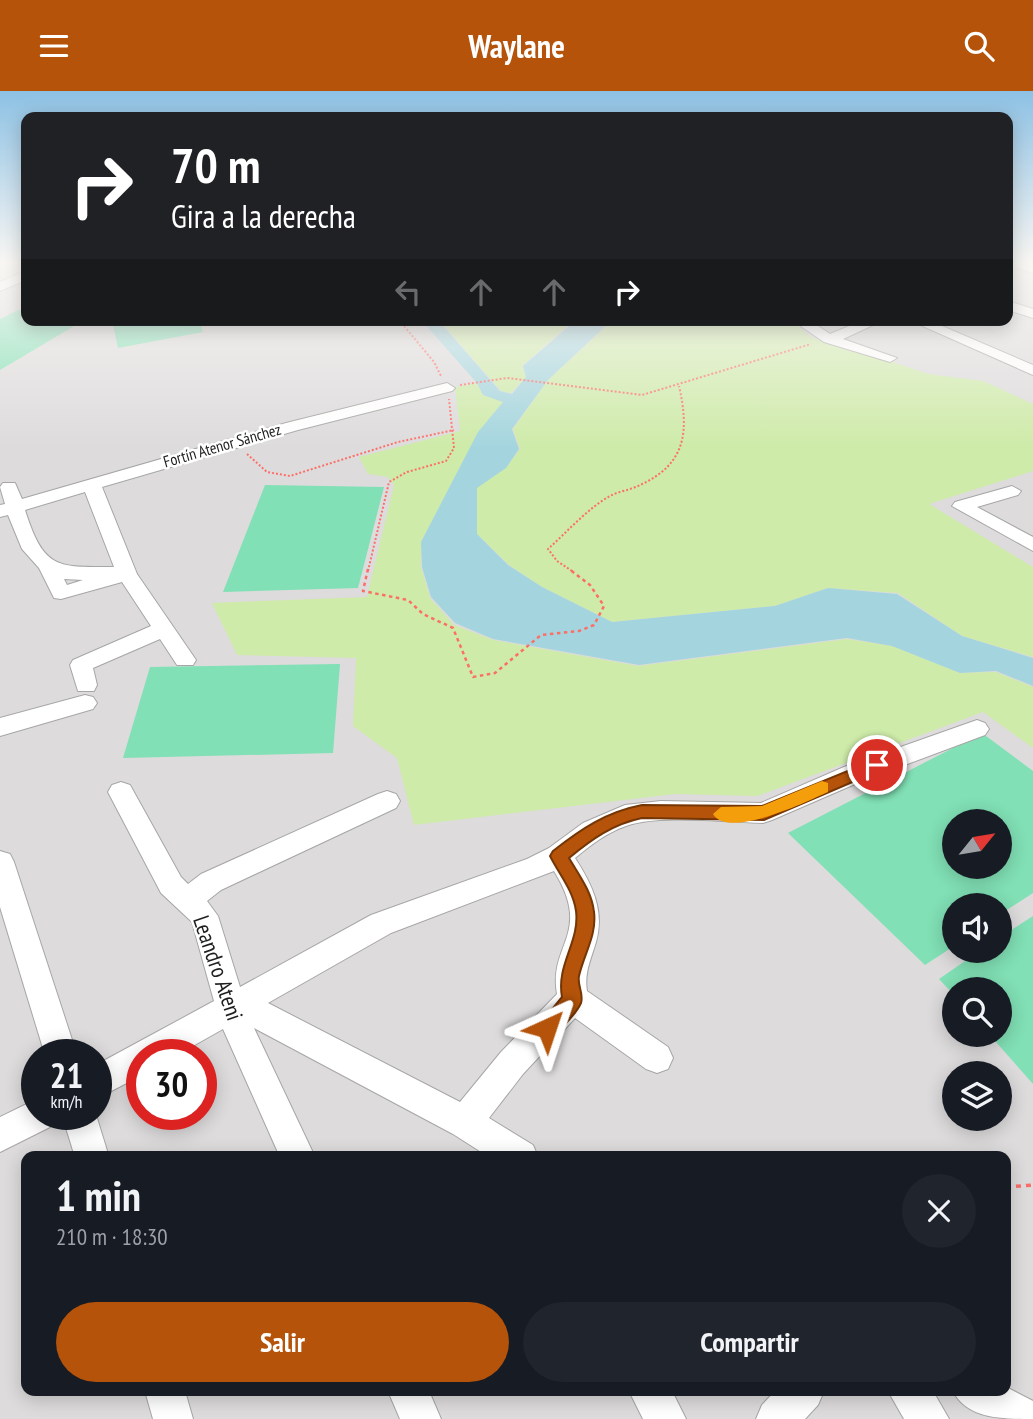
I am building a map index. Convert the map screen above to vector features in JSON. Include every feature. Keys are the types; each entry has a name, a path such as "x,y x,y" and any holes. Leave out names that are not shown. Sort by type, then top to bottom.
{"street":[{"path":"808,326 829,339 890,358"},
{"path":"829,339 862,326"},
{"path":"930,326 1033,370"},
{"name":"Fortín Atenor Sánchez","path":"8,502 91,483 235,442 447,388"},
{"path":"91,483 127,574 185,660"},
{"path":"1012,491 961,506 1033,545"},
{"path":"8,502 27,542 47,565 61,593 127,574"},
{"path":"0,727 20,720 59,714 85,694 81,665 164,629"},
{"path":"176,1039 381,924 559,856 592,830 625,815 661,811 764,813 853,774 976,730"},
{"name":"Leandro Ateni","path":"121,792 171,885 188,898 204,916 231,1009 295,1151"},
{"path":"188,898 211,882 387,801"},
{"path":"559,856 574,879 585,910 585,928 568,979 573,999 657,1058"},
{"path":"0,862 56,1039"},
{"path":"466,1122 512,1063 573,999"},
{"path":"231,1009 251,1011 264,1017 466,1122 512,1151"},
{"path":"0,1135 21,1124"},
{"path":"84,1130 90,1151"},
{"path":"166,1396 173,1419"},
{"path":"410,1396 421,1419"},
{"path":"652,1396 666,1419"},
{"path":"776,1419 799,1396"},
{"path":"912,1396 929,1419"},
{"path":"982,1396 1025,1419"}],"path":[{"path":"404,326 433,362 447,388 454,448 446,461 407,472 389,482 363,591 408,600 423,614 453,628 473,677 495,673 504,661 517,657 542,635 582,631 593,627 601,617 604,606 597,593 576,573 557,562 548,549 609,496 641,485 682,449 686,417 678,386"},
{"path":"447,388 507,377 633,396 678,386 756,359 829,339"},
{"path":"235,442 255,464 267,472 282,476 398,442 454,430"},
{"path":"1011,1187 1033,1185"}],"shaded area":[{"path":"0,324 1033,324 1033,1419 0,1419"}],"green space":[{"path":"0,324 74,326 0,370"},
{"path":"113,326 201,326 203,332 118,348"},
{"path":"444,326 567,326 522,366 526,377 511,393 501,391"},
{"path":"606,326 799,326 818,340 928,374 983,381 1033,404 1033,471 929,504 1033,567 1033,657 962,636 898,593 828,588 775,606 612,622 542,587 509,565 477,534 477,487 506,468 520,449 513,429 548,380"},
{"path":"477,383 483,395 503,402 478,433 421,542 421,567 430,598 454,625 493,640 638,666 847,639 892,646 960,673 996,672 1033,687 1033,748 983,712 757,796 675,794 414,825 397,758 353,726 356,658 237,655 212,603 367,597 394,485 388,477 368,474 359,457 460,431 455,387"},
{"path":"265,485 384,487 358,588 223,592"},
{"path":"340,664 333,753 123,758 150,667"},
{"path":"982,733 1033,771 1033,893 1012,907 1012,893 942,893 942,954 925,965 788,833"},
{"path":"1033,916 1033,1084 1000,1047 1012,1047 1012,977 942,977 942,982 939,979 962,963 1012,963 1012,930"}],"water":[{"path":"426,326 443,326 500,391 512,394 526,377 523,366 569,326 606,326 548,380 512,429 519,449 506,468 477,488 477,534 508,565 542,587 612,622 775,606 828,588 897,594 962,636 1033,658 1033,686 996,671 960,673 892,646 847,638 639,665 493,639 455,623 431,597 422,567 421,542 478,432 503,402 483,395 477,383"}],"slow traffic":[{"path":"721,814 764,813 822,787"}],"route":[{"path":"547,1028 573,999 568,979 585,928 585,910 579,889 559,856 592,830 625,815 661,811 752,815 764,813 877,765"}]}
